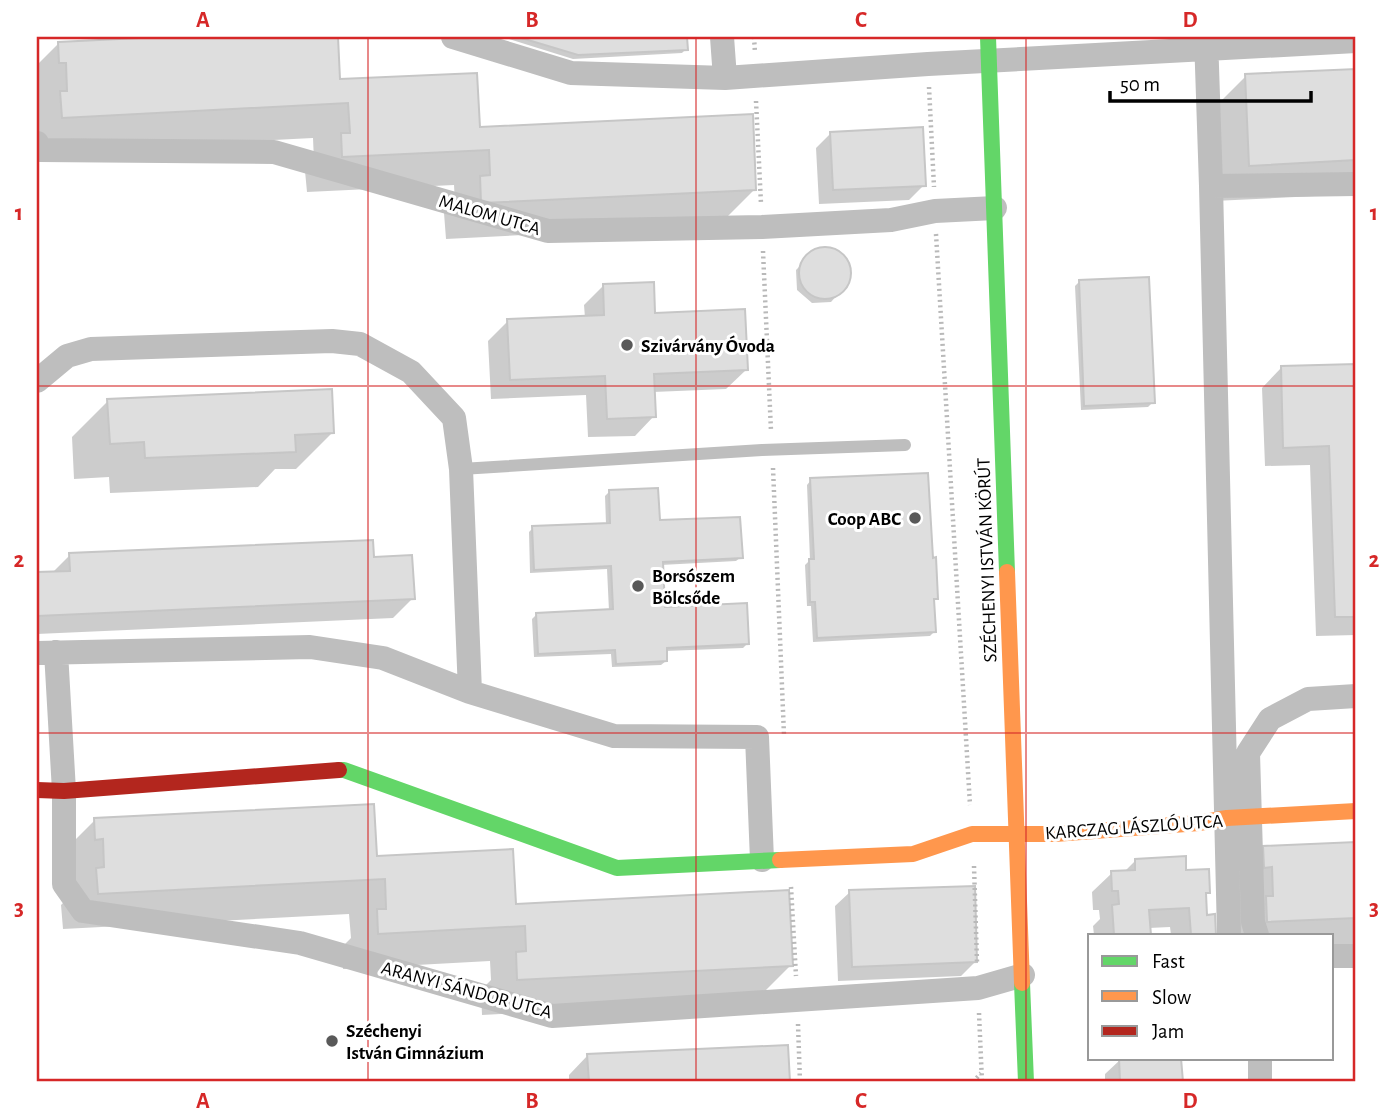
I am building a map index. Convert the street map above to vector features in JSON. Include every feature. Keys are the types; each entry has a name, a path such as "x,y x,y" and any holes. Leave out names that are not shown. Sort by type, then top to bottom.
{"street":[{"path":"453,37 570,73 724,78 989,62 1206,43 1356,41"},
{"path":"722,37 724,78"},
{"name":"SZÉCHENYI ISTVÁN KÖRÚT","path":"988,37 1026,1082"},
{"path":"1206,43 1239,818 1229,934"},
{"name":"MALOM UTCA","path":"37,143 40,150 274,152 548,231 762,227 891,220 935,211 995,208"},
{"path":"1211,186 1356,184"},
{"path":"37,381 67,356 91,349 332,341 360,344 411,372 454,418 461,469 470,692"},
{"path":"46,652 310,647 383,659 470,692 614,736 757,737 762,860"},
{"name":"ARANYI SÁNDOR UTCA","path":"46,652 64,791 64,884 83,911 300,943 552,1016 978,988 1023,975"},
{"name":"KARCZAG LÁSZLÓ UTCA","path":"1257,934 1239,818 1248,753 1270,719 1308,699 1356,695"},
{"path":"37,790 64,791 344,770 617,868 913,854 972,834 1017,832"},
{"name":"KARCZAG LÁSZLÓ UTCA","path":"1017,832 1055,834 1356,811"},
{"path":"1334,956 1356,956"},
{"path":"1260,1060 1261,1082"}],"lane":[{"path":"461,469 772,450 905,445"}],"path":[{"path":"928,64 972,834 982,1082"},
{"path":"755,76 784,736"},
{"path":"790,859 800,1082"},
{"path":"973,1082 981,1072"}],"building":[{"path":"161,37 338,37 340,79 477,73 480,127 753,114 756,190 481,203 480,176 490,175 489,150 342,157 341,133 350,133 348,103 62,118 60,91 67,91 66,63 59,63 58,42"},
{"path":"518,37 687,37 688,50 578,55"},
{"path":"1356,69 1356,160 1249,166 1245,74"},
{"path":"923,127 926,186 833,190 830,132"},
{"path":"825,247 835,249 843,255 849,263 849,283 843,291 835,297 825,299 815,297 807,291 801,283 799,273 801,263 807,255 815,249"},
{"path":"1149,277 1155,403 1084,406 1079,280"},
{"name":"Szivárvány Óvoda","path":"654,282 655,313 745,309 748,370 654,374 656,417 607,419 605,376 510,380 507,319 604,315 603,284"},
{"path":"1356,364 1356,617 1335,617 1329,446 1283,448 1281,366"},
{"path":"332,389 334,433 295,435 296,452 145,458 144,442 110,444 107,399"},
{"path":"928,473 933,558 936,557 936,632 817,638 815,602 810,602 809,559 814,559 810,478"},
{"name":"Borsószem Bölcsőde","path":"658,488 660,520 740,517 743,558 663,562 665,607 747,603 749,644 667,648 667,661 616,664 615,650 538,654 536,613 613,609 611,566 534,570 532,526 610,523 609,490"},
{"path":"373,540 374,557 412,555 415,599 37,616 37,572 70,571 69,553"},
{"path":"374,804 377,856 513,849 516,904 789,890 793,966 517,980 516,952 526,951 525,926 378,934 377,909 386,909 385,879 98,894 96,868 104,867 103,839 95,840 94,818"},
{"path":"1356,842 1356,918 1267,922 1266,896 1273,896 1272,867 1264,868 1263,846"},
{"path":"1186,856 1186,870 1209,869 1207,915 1215,914 1216,934 1191,934 1189,908 1149,910 1151,934 1114,934 1112,905 1119,904 1118,891 1112,891 1111,871 1135,870 1135,859"},
{"path":"975,886 977,962 852,967 849,890"},
{"path":"788,1045 790,1082 589,1082 587,1054"},
{"path":"1119,1060 1181,1060 1183,1082 1120,1082"}],"traffic: fast":[{"path":"988,37 1007,572"},
{"path":"339,770 617,868 780,860"},
{"path":"1022,983 1026,1082"}],"traffic: slow":[{"path":"1007,572 1022,983"},
{"path":"780,860 913,854 972,834 1055,834 1199,823 1227,818 1356,811"}],"traffic: jam":[{"path":"37,790 64,791 339,770"}],"place":[{"name":"Szivárvány Óvoda","path":"627,345"},
{"name":"Coop ABC","path":"915,518"},
{"name":"Borsószem Bölcsőde","path":"638,586"},
{"name":"Széchenyi István Gimnázium","path":"332,1041"}]}
